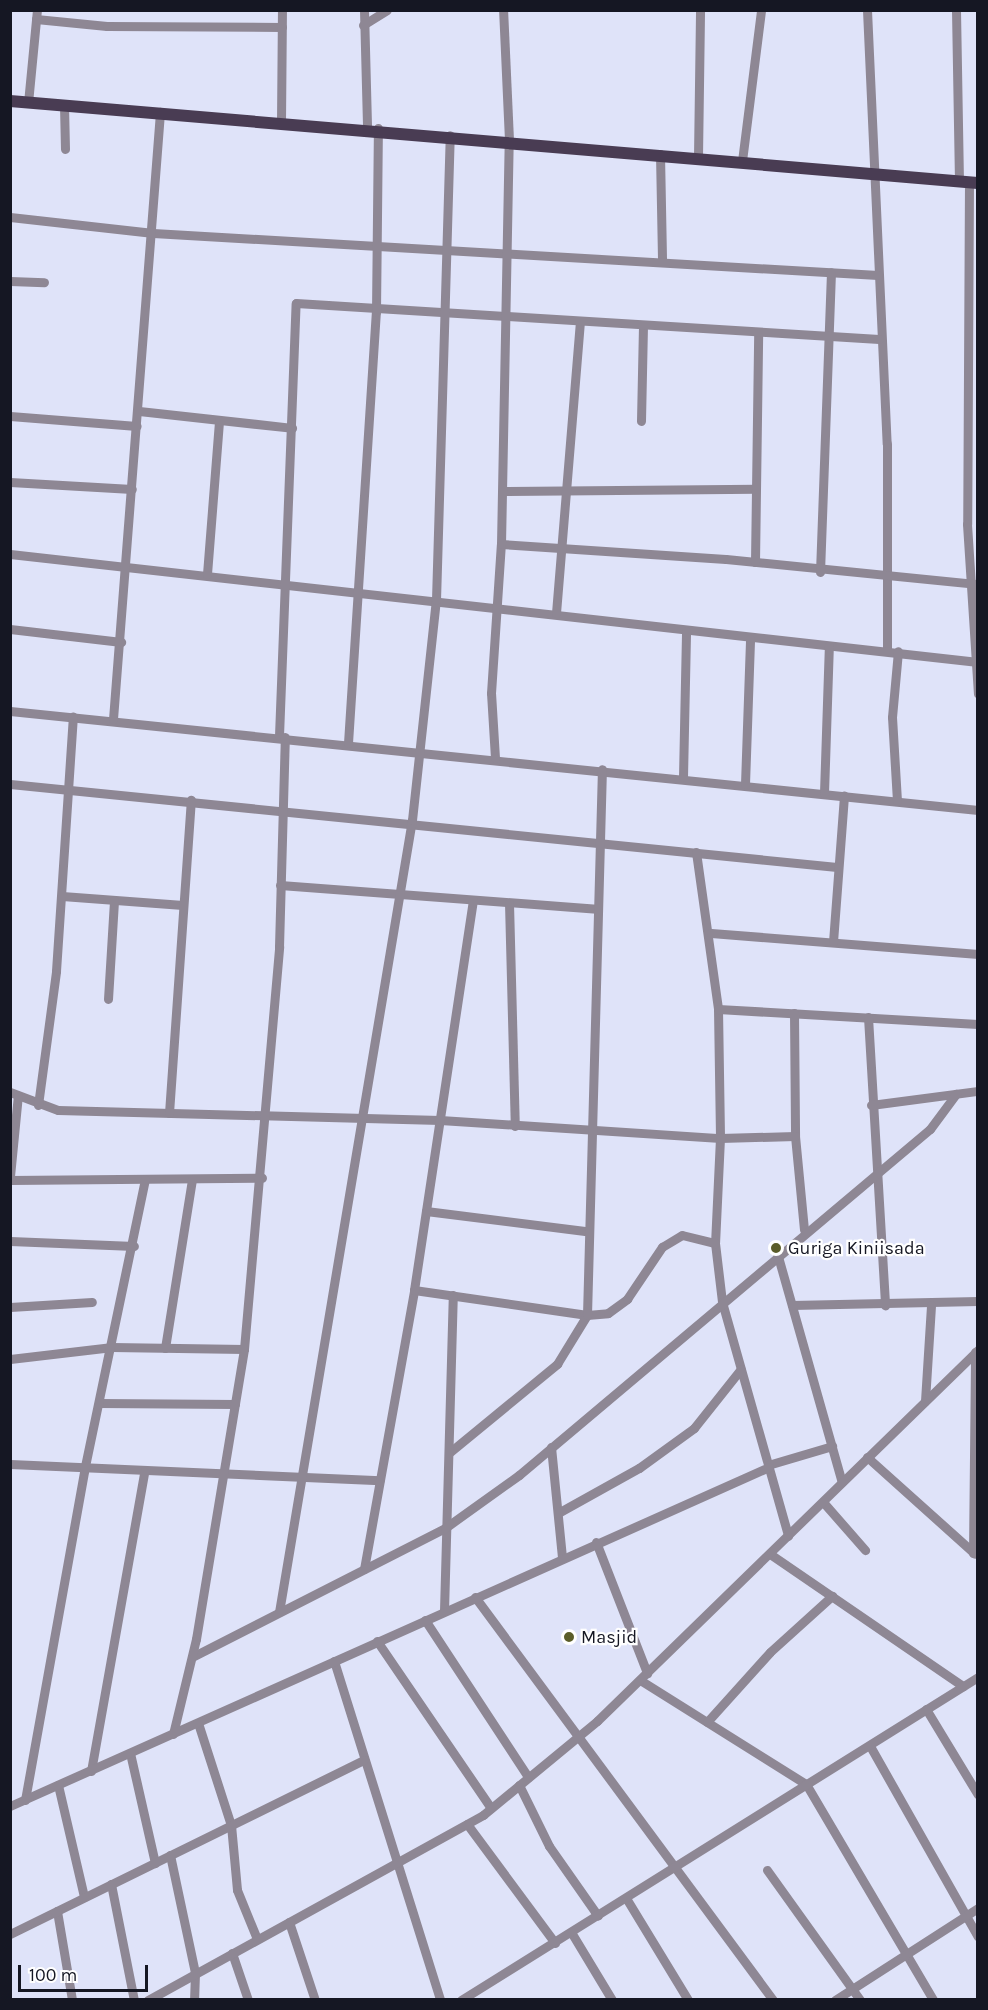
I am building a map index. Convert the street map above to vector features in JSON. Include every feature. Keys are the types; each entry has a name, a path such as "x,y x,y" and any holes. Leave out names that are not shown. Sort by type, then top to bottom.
{"main road":[{"path":"10,101 373,128 968,182"}],"street":[{"path":"281,121 282,10"},
{"path":"348,743 362,592 376,312 373,245 373,128 363,25 364,10"},
{"path":"363,25 387,10"},
{"path":"495,758 491,693 501,544 508,253 509,140 503,10"},
{"path":"698,157 700,10"},
{"path":"742,161 760,10"},
{"path":"867,10 876,173 879,339 887,444 884,578 887,650"},
{"path":"956,10 968,182 974,459 972,524 978,694"},
{"path":"28,103 36,15 107,26 282,27"},
{"path":"64,105 65,149"},
{"path":"113,719 153,232 160,112"},
{"path":"279,1612 304,1478 325,1322 364,1121 412,820 436,600 450,135"},
{"path":"660,154 662,261"},
{"path":"10,217 153,232 878,275"},
{"path":"820,572 831,337 831,272"},
{"path":"10,281 44,282"},
{"path":"173,1734 192,1657 244,1349 262,1178 264,1115 280,885 282,736 289,584 296,303 376,312 879,339"},
{"path":"556,613 564,548 580,324"},
{"path":"641,421 643,328"},
{"path":"755,562 758,334"},
{"path":"139,411 292,428"},
{"path":"10,416 137,426"},
{"path":"207,574 219,420"},
{"path":"10,482 132,489"},
{"path":"502,491 756,489"},
{"path":"501,544 755,562 820,572 974,584"},
{"path":"10,554 126,564 556,613 750,639 898,651 976,662"},
{"path":"10,629 121,642"},
{"path":"683,777 686,631"},
{"path":"745,784 750,639"},
{"path":"824,793 829,646"},
{"path":"897,801 892,717 898,651"},
{"path":"10,711 113,719 683,777 978,810"},
{"path":"38,1105 62,896 73,717"},
{"path":"450,1452 557,1364 587,1315 585,1231 590,1131 597,840 602,769"},
{"path":"10,784 412,820 837,867"},
{"path":"833,942 844,795"},
{"path":"169,1113 191,800"},
{"path":"696,852 711,933 717,1009 720,1138 715,1243 722,1302 788,1536"},
{"path":"280,885 401,896 596,909"},
{"path":"62,896 183,905"},
{"path":"108,999 114,900"},
{"path":"364,1569 414,1290 473,900"},
{"path":"509,903 515,1126"},
{"path":"711,933 978,954"},
{"path":"717,1009 978,1024"},
{"path":"794,1013 795,1136 804,1230"},
{"path":"868,1017 871,1105 885,1305"},
{"path":"871,1105 978,1091"},
{"path":"14,1093 10,1178 262,1178"},
{"path":"14,1093 38,1105 58,1110 264,1115 364,1121 440,1120 720,1138 795,1136"},
{"path":"10,1102 14,1093"},
{"path":"192,1657 445,1528 551,1447 804,1230 930,1129 956,1094"},
{"path":"25,1800 84,1471 134,1246 145,1179"},
{"path":"165,1348 192,1179"},
{"path":"426,1211 585,1231"},
{"path":"414,1290 587,1315 608,1313 627,1299 662,1247 682,1235 715,1243"},
{"path":"10,1241 134,1246"},
{"path":"777,1253 842,1482"},
{"path":"444,1611 453,1295"},
{"path":"792,1305 930,1305 978,1301"},
{"path":"10,1307 92,1302"},
{"path":"925,1401 930,1305"},
{"path":"10,1359 112,1347 244,1349"},
{"path":"148,2000 289,1922 395,1868 490,1808 579,1736 643,1676 976,1351"},
{"path":"975,1555 976,1351"},
{"path":"558,1513 639,1468 694,1428 741,1369"},
{"path":"99,1403 235,1404"},
{"path":"10,1806 769,1466 832,1446"},
{"path":"551,1447 562,1557"},
{"path":"867,1457 975,1555"},
{"path":"10,1464 84,1471 380,1480"},
{"path":"91,1771 144,1472"},
{"path":"823,1502 865,1550"},
{"path":"596,1542 643,1676 707,1722 806,1785 933,2000"},
{"path":"770,1554 963,1686"},
{"path":"707,1722 770,1652 832,1596"},
{"path":"475,1597 773,2000"},
{"path":"425,1620 528,1777"},
{"path":"377,1641 490,1808"},
{"path":"333,1661 395,1868 440,2000"},
{"path":"461,2000 978,1677"},
{"path":"926,1709 978,1795"},
{"path":"198,1723 231,1826 237,1890 256,1940"},
{"path":"870,1746 978,1937"},
{"path":"129,1753 155,1863"},
{"path":"10,1934 363,1760"},
{"path":"58,1785 84,1898"},
{"path":"519,1785 549,1846 598,1916"},
{"path":"467,1824 555,1942"},
{"path":"170,1855 195,1973 194,2000"},
{"path":"767,1870 860,2000"},
{"path":"111,1884 134,2000"},
{"path":"626,1898 688,2000"},
{"path":"835,2000 978,1908"},
{"path":"57,1911 72,2000"},
{"path":"289,1922 315,2000"},
{"path":"571,1932 612,2000"},
{"path":"232,1953 248,2000"}],"place":[{"name":"Guriga Kiniisada","path":"776,1248"},
{"name":"Masjid","path":"569,1637"}]}
